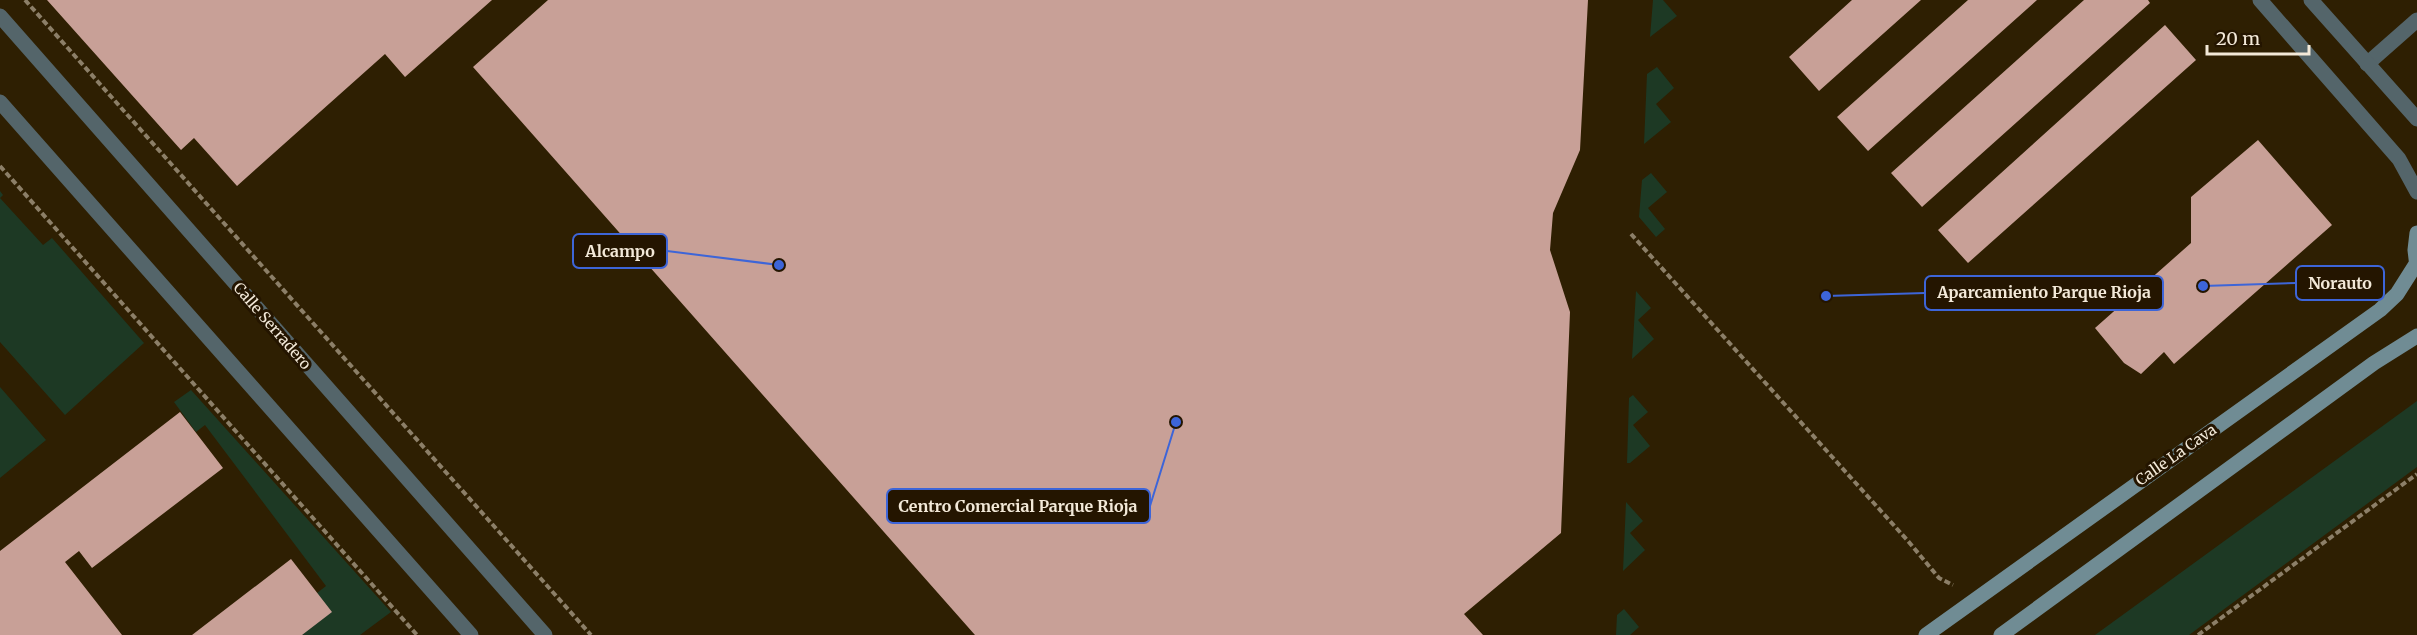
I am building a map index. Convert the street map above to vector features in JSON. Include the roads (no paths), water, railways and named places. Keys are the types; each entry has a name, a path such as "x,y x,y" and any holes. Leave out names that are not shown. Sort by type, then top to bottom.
{"main road":[{"path":"2417,232 2417,266"},
{"name":"Calle La Cava","path":"1926,635 2380,310 2397,294 2417,266"},
{"path":"2001,635 2374,363 2417,336"}],"street":[{"path":"2259,0 2399,159 2417,192"},
{"path":"2311,0 2417,118"},
{"name":"Calle Serradero","path":"0,16 545,635"},
{"path":"2367,64 2417,20"},
{"path":"0,102 471,635"}],"place":[{"name":"Alcampo","path":"779,265"},
{"name":"Norauto","path":"2203,286"},
{"name":"Aparcamiento Parque Rioja","path":"1826,296"},
{"name":"Centro Comercial Parque Rioja","path":"1176,422"}]}
